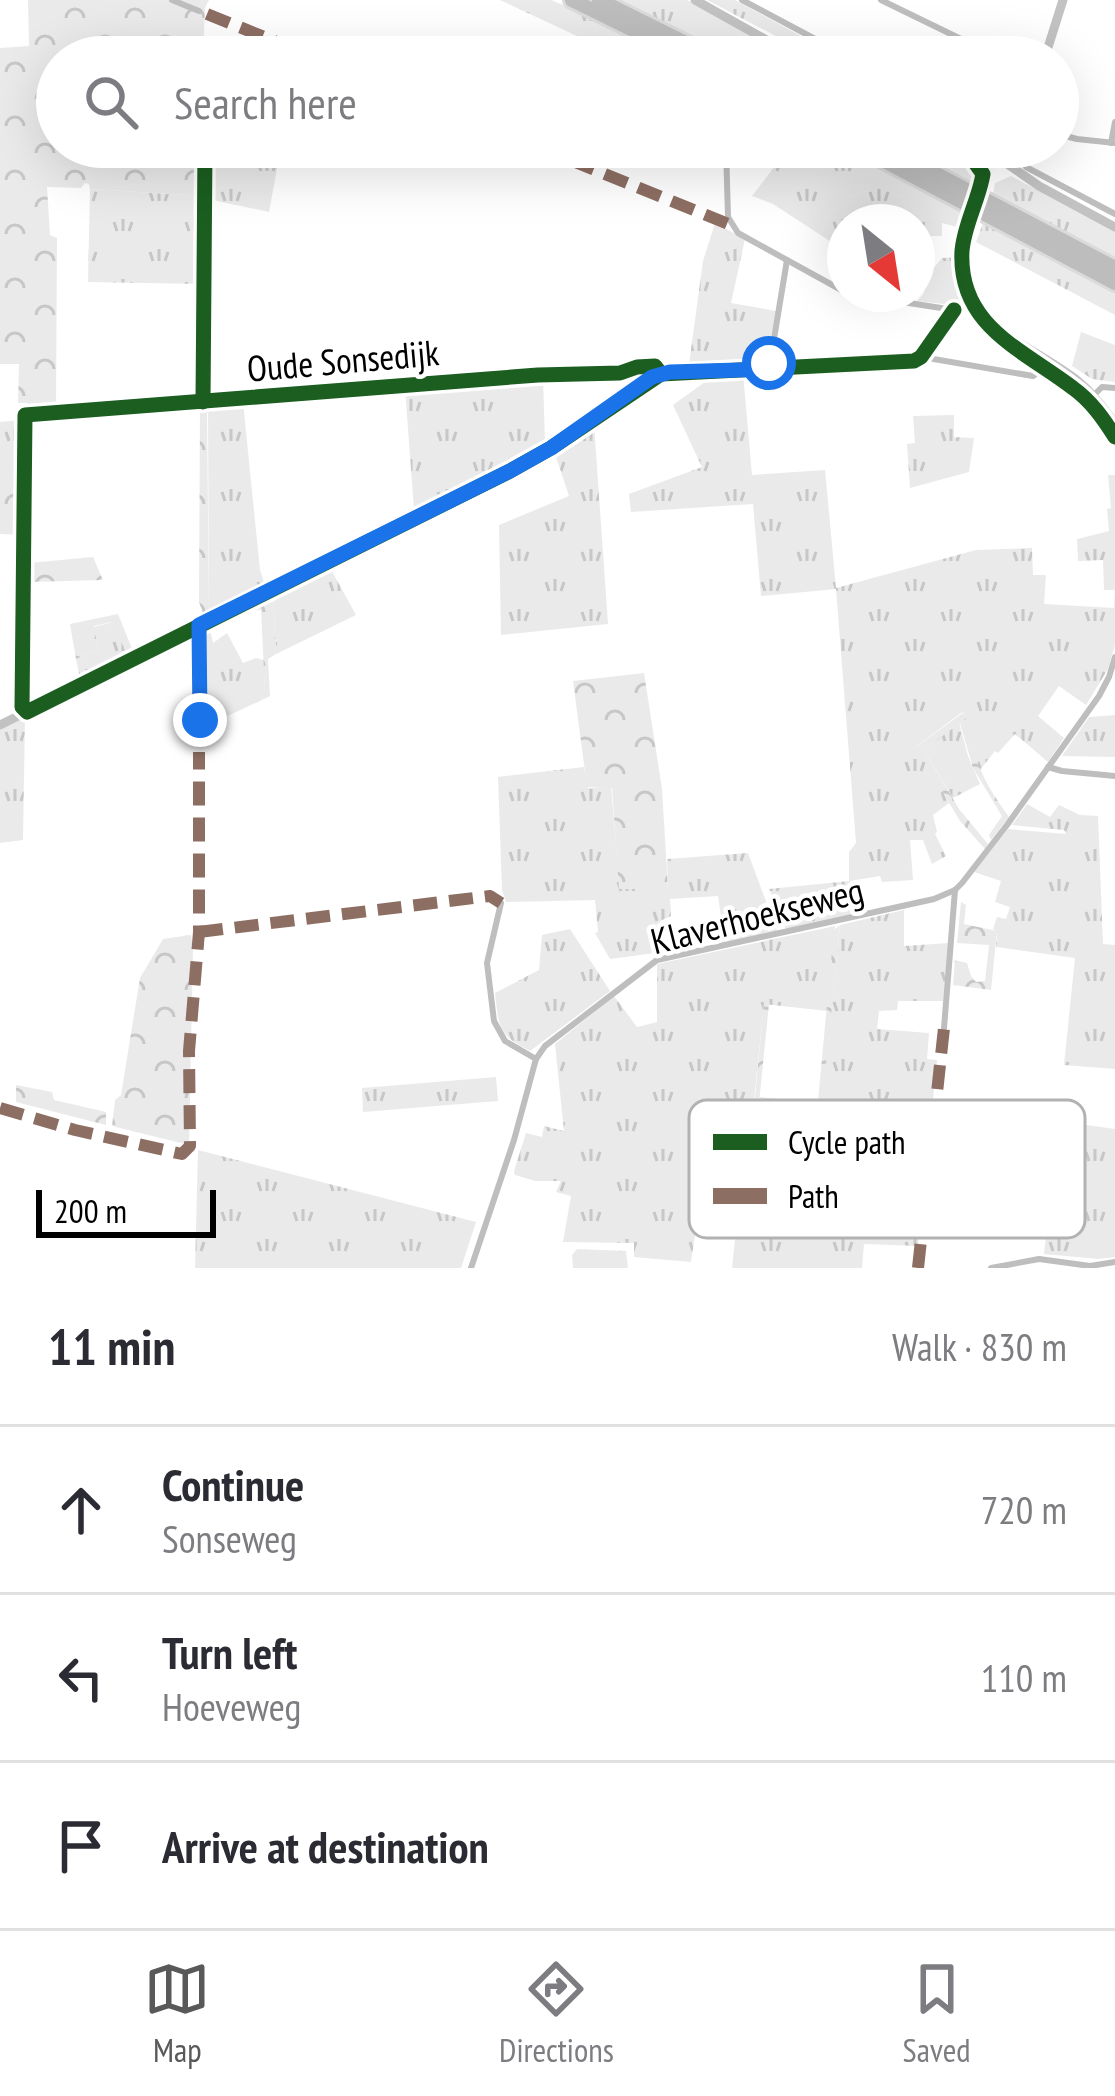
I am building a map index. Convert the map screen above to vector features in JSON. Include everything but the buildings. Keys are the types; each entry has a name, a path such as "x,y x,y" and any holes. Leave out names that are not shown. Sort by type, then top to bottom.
{"highway":[{"path":"572,0 645,36"},
{"path":"599,0 672,36"},
{"path":"898,168 1115,283"},
{"path":"925,168 1115,268"}],"main road":[{"path":"695,0 761,36"},
{"path":"1052,36 1064,0"},
{"path":"742,25 770,36"},
{"path":"991,168 966,262 974,296 994,327 1094,395 1115,424"},
{"path":"1006,168 1115,227"},
{"path":"0,725 510,471 652,377 670,372 914,361 954,310 974,296"}],"street":[{"path":"172,0 200,11"},
{"path":"742,0 810,36"},
{"path":"881,0 955,36"},
{"path":"1079,139 1113,143 1115,122"},
{"path":"727,168 730,226 827,282"},
{"path":"1027,168 1047,186 1115,214"},
{"path":"769,369 787,260"},
{"path":"935,307 954,310"},
{"path":"921,357 1033,376 1051,364"},
{"path":"1094,395 1102,387 1115,388"},
{"path":"199,625 200,720"},
{"path":"944,1028 955,890 1105,686 1115,657"},
{"path":"1048,766 1115,776"},
{"name":"Klaverhoekseweg","path":"536,1059 545,1046 658,960 934,899 955,890"},
{"path":"471,1268 536,1059 505,1042 494,1021 487,963 501,903"},
{"path":"991,1268 1039,1259 1090,1266 1115,1262"}],"green space":[{"path":"28,0 209,0 204,36 36,36 36,168 203,168 202,196 90,189 85,183 81,188 47,187 50,235 57,238 56,408 29,409 27,403 18,403 19,364 0,364 0,48 29,46"},
{"path":"500,0 551,0 630,36 577,36"},
{"path":"614,0 687,0 755,36 685,36"},
{"path":"707,0 735,0 801,36 776,36"},
{"path":"212,168 277,168 269,212 212,200"},
{"path":"774,168 884,168 966,214 961,228 942,223 942,236 935,236 935,204 827,204 827,239 752,196"},
{"path":"944,168 975,168 977,184"},
{"path":"1011,176 1115,231 1115,258 993,194 995,183"},
{"path":"90,189 202,196 200,284 88,282"},
{"path":"715,223 745,239 731,303 776,311 766,362 689,364 703,261"},
{"path":"983,223 1115,293 1115,315 976,242"},
{"path":"960,257 965,294 952,305 935,303 935,266 942,258"},
{"path":"1081,332 1115,345 1115,382 1092,379 1072,366"},
{"path":"743,373 752,475 825,470 836,588 976,550 1032,548 1033,575 1046,575 1044,604 1114,608 1115,590 1115,645 1108,669 1086,705 1059,686 1038,716 1064,738 1048,762 1015,734 980,770 961,713 917,746 949,803 933,815 935,834 946,856 932,864 923,840 910,840 913,880 882,882 880,876 850,881 852,915 786,929 769,889 849,881 849,852 856,843 836,589 761,596 753,504 631,512 629,494 702,467 673,405 716,374"},
{"path":"543,378 545,444 414,510 405,388"},
{"path":"239,402 238,407 207,413 209,613 204,616 199,602 200,406"},
{"path":"243,402 265,585 209,613 208,411 238,407"},
{"path":"954,415 954,437 974,438 969,472 910,488 907,444 915,443 913,416"},
{"path":"23,420 22,489 0,489 0,422"},
{"path":"594,424 608,624 501,635 499,525 569,496 554,451"},
{"path":"1108,475 1115,475 1115,590 1104,590 1103,560 1078,561 1077,539 1109,531"},
{"path":"0,489 22,489 21,535 0,534"},
{"path":"93,557 103,580 28,582 29,563"},
{"path":"329,566 356,615 276,654 273,594"},
{"path":"273,594 276,654 268,659 270,696 262,700 261,610 254,610 253,604"},
{"path":"118,614 133,651 127,654 112,622 94,626 98,650 76,659 70,624"},
{"path":"113,622 127,654 80,678 76,659 98,650 94,627"},
{"path":"207,627 213,643 227,633 243,663 264,660 265,692 262,700 206,726"},
{"path":"644,673 662,789 668,889 619,889 612,788 587,787 573,681"},
{"path":"964,712 979,767 1009,817 991,840 989,835 1002,816 973,768 960,723 924,750 959,809 988,844 985,849 960,821 916,747"},
{"path":"1115,715 1115,757 1062,756 1089,717"},
{"path":"25,716 23,840 0,843 0,729"},
{"path":"959,722 980,784 953,798 924,750"},
{"path":"584,767 588,788 611,787 620,889 668,889 667,859 748,853 777,931 718,943 716,935 723,930 718,896 670,899 671,916 660,921 662,941 691,935 693,948 610,959 595,933 595,900 506,902 498,777"},
{"path":"1027,804 1050,817 1059,805 1080,815 1098,816 1103,944 1115,945 1115,1069 1064,1065 1075,958 996,947 997,917 1006,919 1010,907 995,902 1001,881 974,872 1008,829 1066,834 1064,830 1012,825"},
{"path":"961,902 966,905 964,924 997,931 991,990 953,985 955,960 967,963 976,982 985,981 989,945 957,943"},
{"path":"904,910 904,946 949,943 943,1001 898,1001 897,1010 879,1011 877,1029 929,1033 927,1059 937,1060 933,1100 822,1100 840,925"},
{"path":"840,925 822,1100 818,1100 834,930"},
{"path":"835,926 827,1011 764,1004 754,1100 689,1100 689,1238 695,1238 691,1262 634,1257 634,1243 563,1242 571,1196 556,1192 561,1181 535,1181 514,1171 526,1133 542,1137 544,1126 564,1131 555,1044 614,996 637,1027 657,1022 657,964"},
{"path":"570,929 610,991 530,1051 502,1029 495,993 539,970 542,935"},
{"path":"191,935 189,1145 112,1126 140,978 163,939"},
{"path":"764,1003 769,1004 759,1100 755,1100"},
{"path":"496,1077 498,1101 363,1112 362,1088"},
{"path":"16,1085 52,1092 54,1100 106,1112 106,1125 16,1102"},
{"path":"1085,1125 1115,1129 1115,1257 1044,1254 1046,1238 1085,1238"},
{"path":"198,1150 476,1222 461,1268 195,1268"},
{"path":"735,1238 919,1238 918,1246 864,1244 862,1268 732,1268"},
{"path":"577,1249 626,1251 628,1268 573,1268 572,1255"}],"marked path":[{"path":"207,14 262,36"},
{"path":"590,168 731,225"},
{"path":"0,1108 182,1154 190,1146 189,1051 199,932 199,752"},
{"path":"199,932 490,896 501,903"},
{"path":"936,1100 944,1028"},
{"path":"918,1268 921,1238"}],"cycle path":[{"path":"203,402 205,168"},
{"path":"979,168 983,174 962,251 970,299 997,333 1085,398 1115,437"},
{"name":"Oude Sonsedijk","path":"661,374 655,366 637,367 620,373 538,375 25,415 22,707 27,712 510,471 661,374 914,361 954,310"}],"route":[{"path":"200,720 199,625 510,471 652,377 670,372 769,369 769,363"}]}
